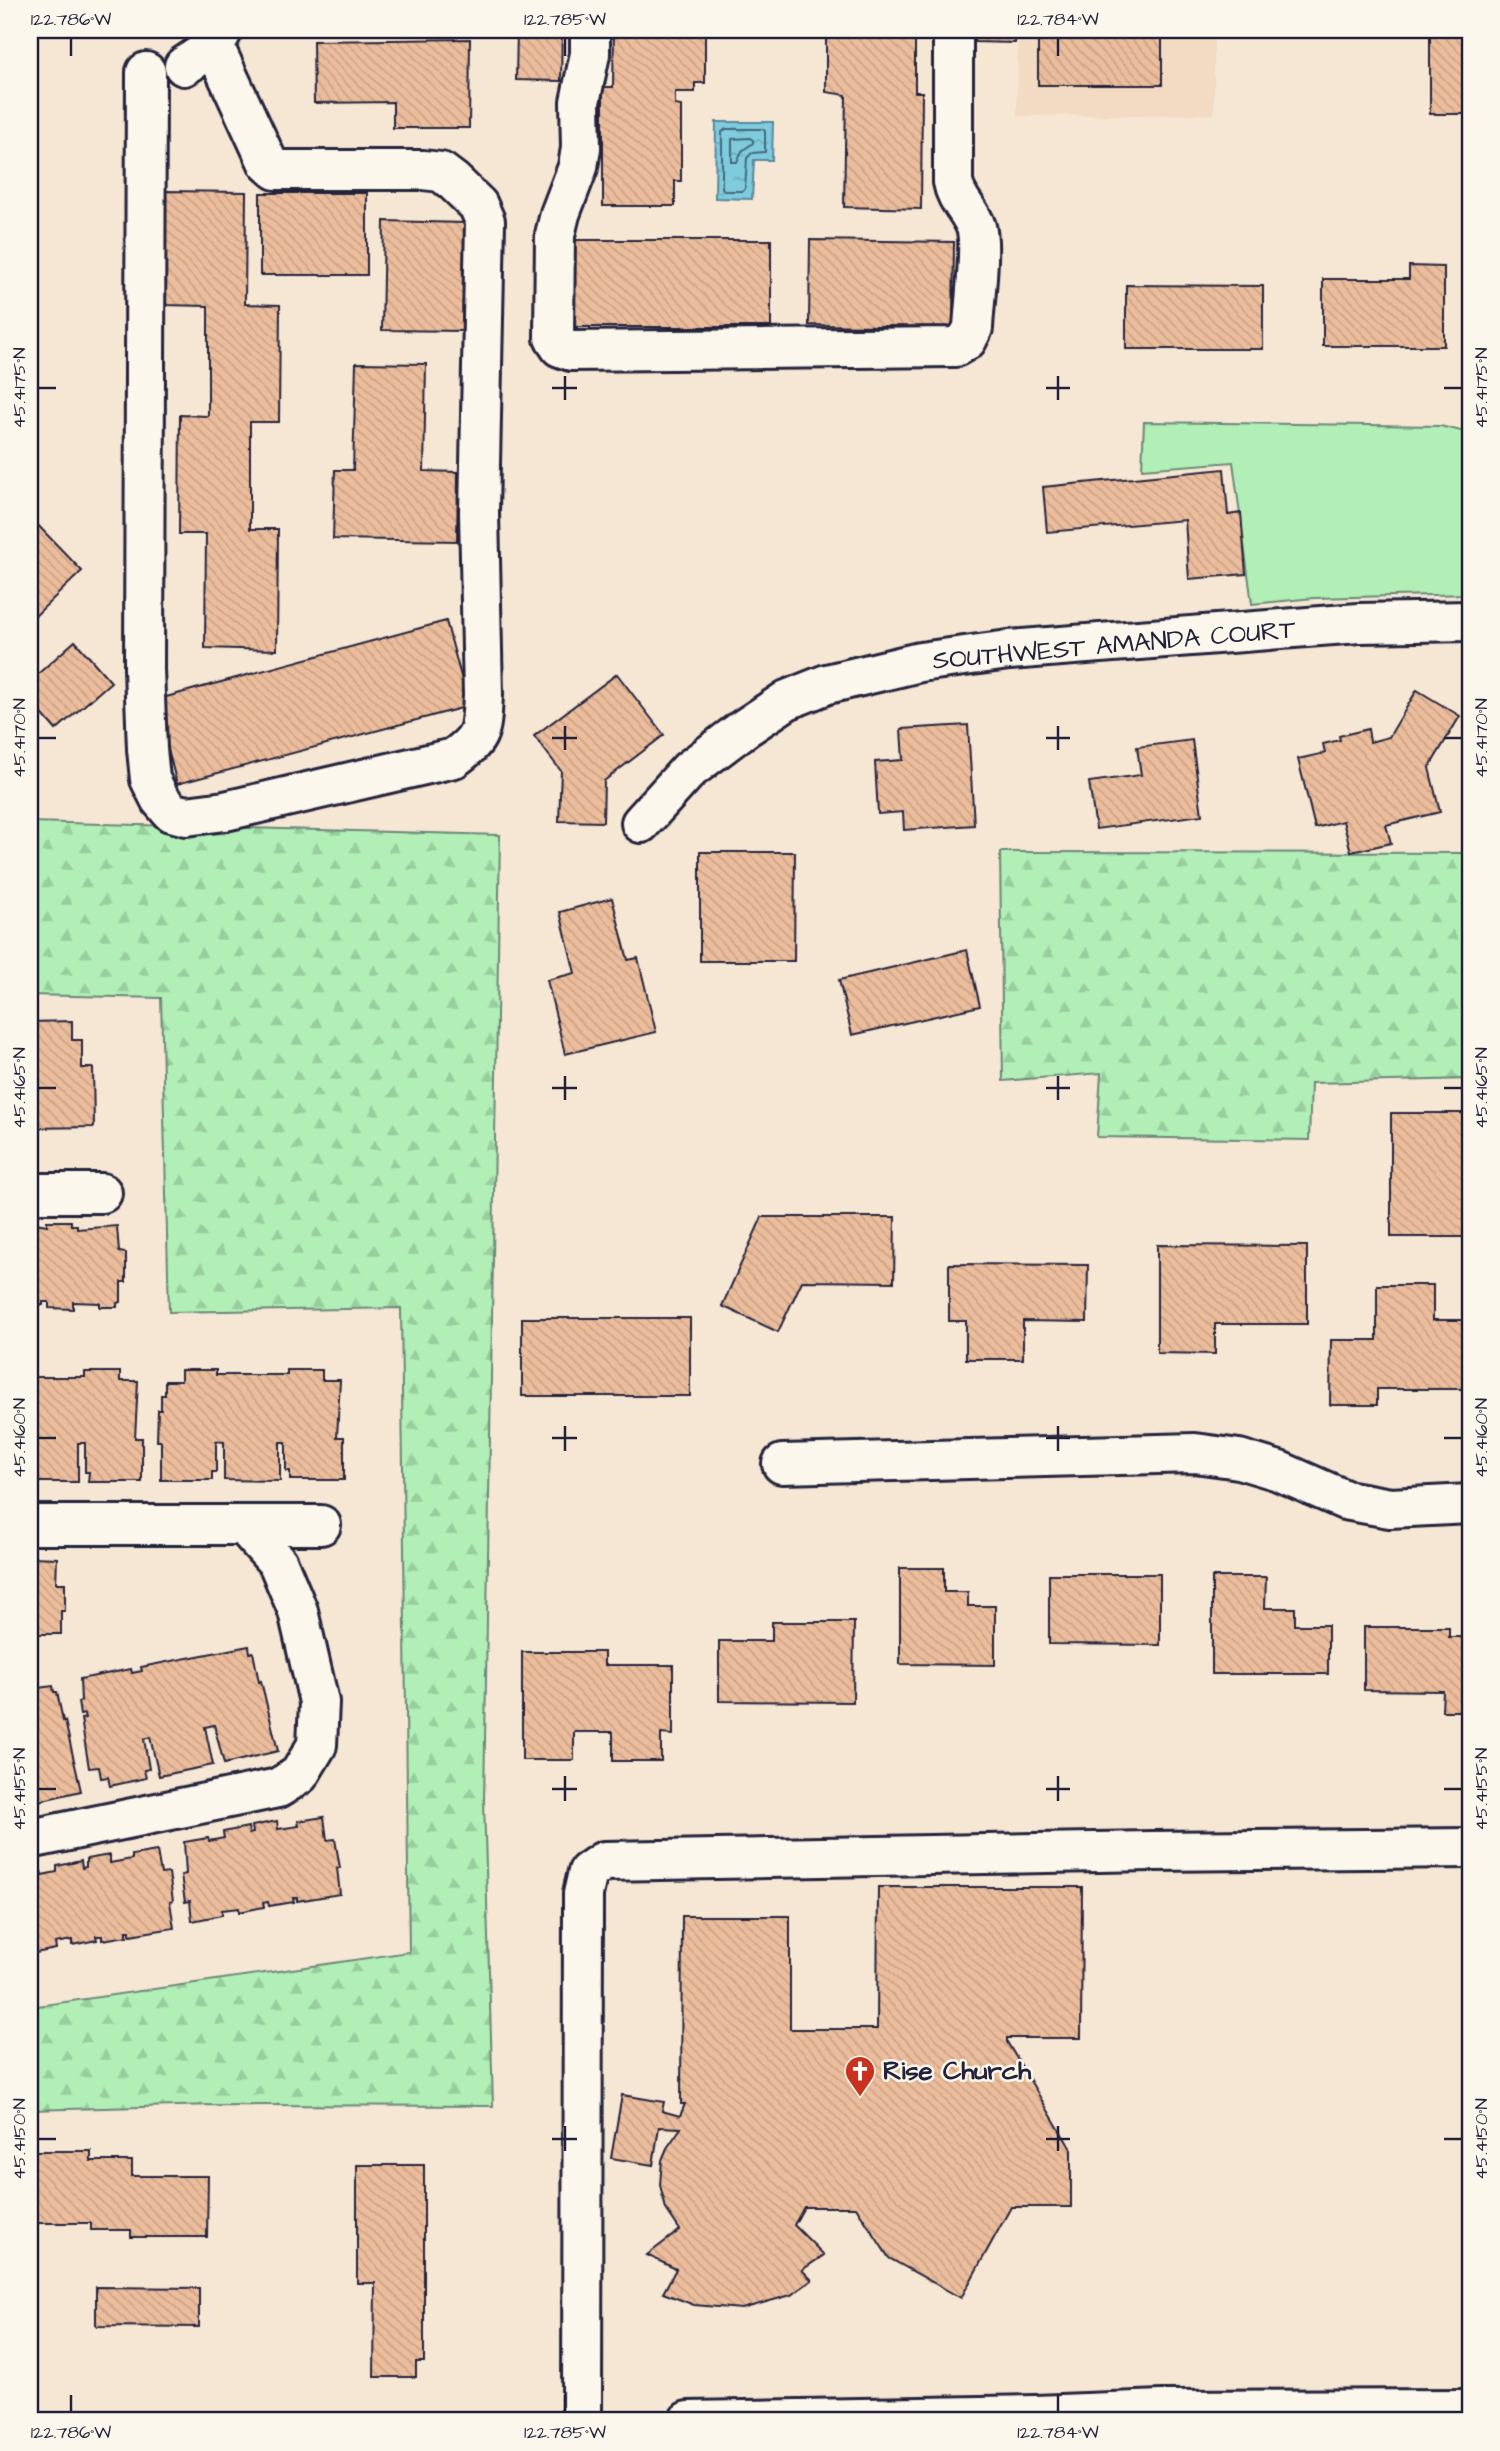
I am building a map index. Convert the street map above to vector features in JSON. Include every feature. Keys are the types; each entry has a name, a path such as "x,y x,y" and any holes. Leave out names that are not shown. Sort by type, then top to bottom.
{"street":[{"path":"590,30 590,54 580,102 581,149 578,167 555,235 554,338 560,347 570,351 955,347 967,340 973,328 977,237 974,221 955,193 953,182 953,30"},
{"path":"146,72 144,669 150,779 160,799 171,812 186,816 225,811 454,758 474,743 481,723 483,695 479,513 485,221 478,205 441,172 276,170 268,163 207,47"},
{"name":"SOUTHWEST AMANDA COURT","path":"640,823 689,770 742,730 787,700 827,684 920,663 1009,650 1359,623 1470,621"},
{"path":"30,1193 102,1193"},
{"path":"782,1464 1195,1453 1239,1459 1279,1471 1345,1500 1390,1508 1470,1504"},
{"path":"30,1525 321,1525"},
{"path":"30,1839 278,1788 299,1775 317,1745 319,1702 298,1611 278,1563 244,1525"},
{"path":"582,2421 583,1894 588,1872 604,1861 1470,1848"},
{"path":"688,2421 1022,2416 1162,2410 1470,2409"}],"shaded area":[{"path":"1018,30 1214,30 1214,114 1017,116"}],"green space":[{"path":"1144,422 1440,426 1470,433 1470,594 1314,598 1252,604 1233,462 1142,469"},
{"path":"30,822 500,835 484,1800 493,2106 215,2105 30,2110 30,2007 409,1952 401,1308 169,1312 161,998 30,995"},
{"path":"1000,852 1470,853 1470,1079 1311,1083 1309,1140 1097,1137 1101,1073 1003,1081"}],"water":[{"path":"716,122 773,122 772,160 754,160 752,199 715,198"}],"building":[{"path":"517,30 562,30 561,81 516,80"},
{"path":"614,30 705,30 705,83 695,83 695,92 675,92 675,105 681,106 681,181 675,181 675,206 603,206 603,87 613,87"},
{"path":"826,30 915,30 915,92 922,92 921,209 844,207 846,95 826,92"},
{"path":"975,30 1016,30 1015,43 974,42"},
{"path":"1038,30 1162,30 1162,85 1038,85"},
{"path":"1430,30 1470,30 1470,114 1430,114"},
{"path":"470,39 469,128 393,128 393,102 314,103 313,41"},
{"path":"165,191 246,192 245,304 280,305 279,422 250,422 250,529 278,529 277,650 205,648 206,534 179,534 180,415 208,416 208,306 164,305"},
{"path":"260,193 367,193 367,275 260,275"},
{"path":"384,221 465,223 464,331 382,330"},
{"path":"572,240 771,240 771,327 572,327"},
{"path":"810,240 954,242 953,327 809,325"},
{"path":"1409,266 1444,267 1444,346 1323,346 1323,279 1409,279"},
{"path":"1126,285 1263,286 1263,349 1126,349"},
{"path":"356,363 426,364 424,471 458,472 457,541 333,539 335,470 353,470"},
{"path":"1224,469 1228,515 1241,513 1246,574 1189,579 1185,520 1047,532 1043,487"},
{"path":"30,517 82,571 30,621"},
{"path":"446,621 469,706 177,784 155,700"},
{"path":"75,641 111,682 56,730 30,700 30,681"},
{"path":"617,674 664,735 604,781 603,822 559,821 561,771 534,736"},
{"path":"1417,690 1460,716 1429,768 1440,812 1386,825 1391,843 1351,852 1343,821 1315,828 1298,759 1325,753 1323,744 1340,740 1339,736 1368,729 1370,742 1389,737"},
{"path":"968,725 974,825 904,830 903,812 878,814 875,762 903,760 901,729"},
{"path":"1192,740 1202,815 1096,829 1089,782 1141,775 1137,747"},
{"path":"700,852 795,852 794,961 700,961"},
{"path":"612,898 628,960 638,958 656,1032 565,1054 547,980 575,973 560,912"},
{"path":"967,950 980,1006 852,1035 839,980"},
{"path":"72,1021 72,1040 82,1040 82,1068 93,1068 94,1127 30,1128 30,1022"},
{"path":"1391,1113 1470,1113 1470,1237 1391,1237"},
{"path":"762,1217 895,1217 894,1282 802,1281 778,1332 722,1306"},
{"path":"47,1221 71,1221 71,1225 77,1225 77,1229 117,1226 119,1252 126,1253 126,1282 121,1282 121,1302 117,1303 117,1307 73,1302 73,1309 49,1308 49,1302 30,1305 30,1222 47,1225"},
{"path":"1157,1245 1307,1246 1307,1324 1215,1324 1215,1354 1157,1353"},
{"path":"949,1264 1088,1265 1087,1322 1023,1321 1023,1359 966,1359 966,1321 949,1321"},
{"path":"1377,1285 1433,1285 1433,1320 1470,1320 1470,1389 1377,1389 1377,1405 1330,1405 1331,1340 1377,1340"},
{"path":"522,1318 690,1318 690,1396 522,1396"},
{"path":"181,1370 216,1370 216,1375 287,1375 287,1370 322,1370 322,1380 340,1380 337,1437 344,1437 344,1480 290,1480 290,1471 286,1471 286,1442 280,1442 280,1481 224,1480 224,1442 216,1441 216,1472 212,1472 212,1480 161,1480 161,1441 157,1441 158,1410 161,1410 161,1395 165,1395 165,1381 181,1381"},
{"path":"85,1372 120,1372 120,1381 138,1381 135,1438 142,1438 142,1482 88,1482 89,1472 85,1472 85,1443 78,1443 78,1482 30,1482 30,1377 85,1377"},
{"path":"31,1557 57,1558 56,1583 65,1583 65,1611 61,1611 61,1634 30,1634"},
{"path":"900,1568 944,1568 944,1592 968,1592 968,1606 995,1606 995,1665 900,1664"},
{"path":"1049,1574 1160,1574 1160,1645 1049,1644"},
{"path":"1212,1577 1266,1577 1265,1608 1295,1608 1295,1625 1328,1625 1328,1674 1212,1674"},
{"path":"772,1622 854,1622 853,1702 719,1701 719,1641 772,1641"},
{"path":"1364,1627 1449,1627 1449,1637 1470,1637 1470,1711 1442,1711 1443,1691 1364,1690"},
{"path":"249,1646 250,1653 253,1652 278,1751 224,1764 214,1725 205,1727 213,1765 159,1776 150,1737 144,1739 149,1769 144,1770 146,1778 110,1786 108,1777 101,1778 99,1767 89,1768 81,1719 85,1718 84,1714 80,1715 78,1702 81,1701 80,1679 131,1669 132,1673 142,1671 141,1667"},
{"path":"522,1652 604,1652 604,1665 673,1665 673,1735 661,1734 661,1761 613,1761 613,1732 574,1732 574,1760 522,1760"},
{"path":"53,1686 65,1721 81,1791 30,1803 30,1689"},
{"path":"324,1817 327,1840 335,1839 340,1868 337,1868 340,1894 297,1901 297,1897 293,1898 294,1902 269,1906 268,1902 263,1903 264,1907 239,1912 239,1908 222,1910 222,1915 192,1921 190,1901 185,1902 181,1875 186,1874 184,1842 224,1838 223,1832 248,1827 249,1834 253,1833 252,1826 277,1821 278,1829 299,1826 298,1821"},
{"path":"157,1851 161,1874 169,1873 174,1928 130,1935 130,1931 127,1931 127,1936 102,1940 102,1936 96,1936 97,1940 72,1945 72,1940 55,1943 56,1949 30,1954 30,1873 41,1871 42,1875 57,1872 57,1866 81,1861 82,1868 86,1867 86,1859 110,1855 110,1863 132,1859 132,1855"},
{"name":"Rise Church","path":"878,1887 1082,1887 1081,2038 1007,2038 1071,2149 1071,2207 1011,2207 961,2298 889,2258 856,2207 804,2207 794,2225 824,2255 802,2270 812,2280 791,2295 742,2309 694,2305 663,2293 676,2269 647,2255 680,2230 666,2209 660,2185 662,2160 681,2128 659,2127 653,2165 611,2158 622,2095 664,2102 662,2111 680,2116 685,2104 681,2104 682,1916 790,1916 790,2029 877,2029"},
{"path":"30,2151 91,2151 91,2161 132,2161 132,2176 208,2176 207,2237 131,2237 131,2230 91,2230 91,2223 30,2223"},
{"path":"357,2165 424,2165 424,2362 416,2362 416,2377 374,2377 375,2283 357,2283"},
{"path":"96,2287 199,2288 199,2327 96,2326"}],"place":[{"name":"Rise Church","path":"860,2098"}]}
